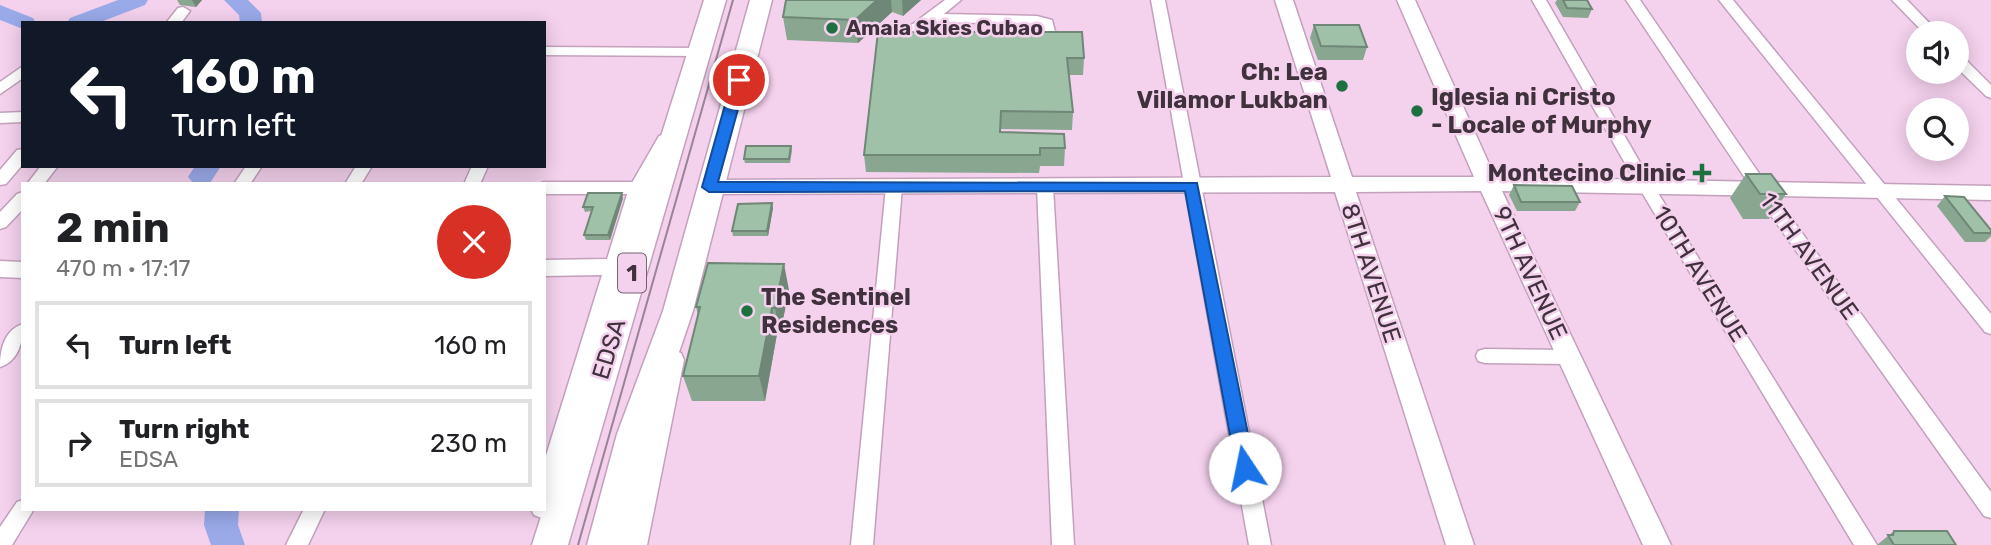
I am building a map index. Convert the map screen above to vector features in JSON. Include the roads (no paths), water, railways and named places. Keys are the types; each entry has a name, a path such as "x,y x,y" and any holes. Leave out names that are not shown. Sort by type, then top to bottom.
{"highway":[{"name":"EDSA","path":"550,545 715,0"},
{"name":"EDSA","path":"605,545 634,434 678,311 761,0"}],"street":[{"path":"907,35 954,0"},
{"path":"1158,0 1260,545"},
{"name":"8TH AVENUE","path":"1284,0 1460,545"},
{"name":"9TH AVENUE","path":"1406,0 1488,184 1657,545"},
{"name":"10TH AVENUE","path":"1539,0 1646,186 1866,545"},
{"name":"11TH AVENUE","path":"1633,0 1760,189 1991,509"},
{"path":"1726,0 1991,327"},
{"path":"1899,0 1920,21"},
{"path":"175,21 183,11"},
{"path":"932,18 1037,20 1047,23 1049,35"},
{"path":"546,51 700,52"},
{"path":"1969,71 1991,93"},
{"path":"0,89 21,72"},
{"name":"EDSA","path":"546,501 614,267 640,188 681,114"},
{"path":"0,118 21,117"},
{"path":"0,180 21,156"},
{"path":"37,182 48,168"},
{"path":"709,187 1488,184 1991,193"},
{"path":"546,187 640,188"},
{"path":"862,545 894,187"},
{"path":"1045,187 1063,545"},
{"path":"0,223 21,200"},
{"path":"546,268 614,267"},
{"path":"0,270 21,270"},
{"name":"EDSA","path":"633,545 671,368 678,311"},
{"path":"0,360 21,334"},
{"path":"1485,356 1569,357"},
{"path":"0,545 23,511"},
{"path":"297,545 314,511"},
{"name":"EDSA","path":"533,545 543,511"}],"waterway":[{"path":"83,21 137,0"},
{"path":"235,0 250,13 251,21"},
{"path":"0,12 21,21"},
{"path":"201,177 207,168"},
{"path":"222,511 221,525 228,545"}],"tram line":[{"path":"578,545 733,0"}],"place":[{"name":"Amaia Skies Cubao","path":"832,28"},
{"name":"Ch: Lea Villamor Lukban","path":"1342,86"},
{"name":"Iglesia ni Cristo - Locale of Murphy","path":"1417,111"},
{"name":"Montecino Clinic","path":"1702,173"},
{"name":"The Sentinel Residences","path":"747,311"}]}
